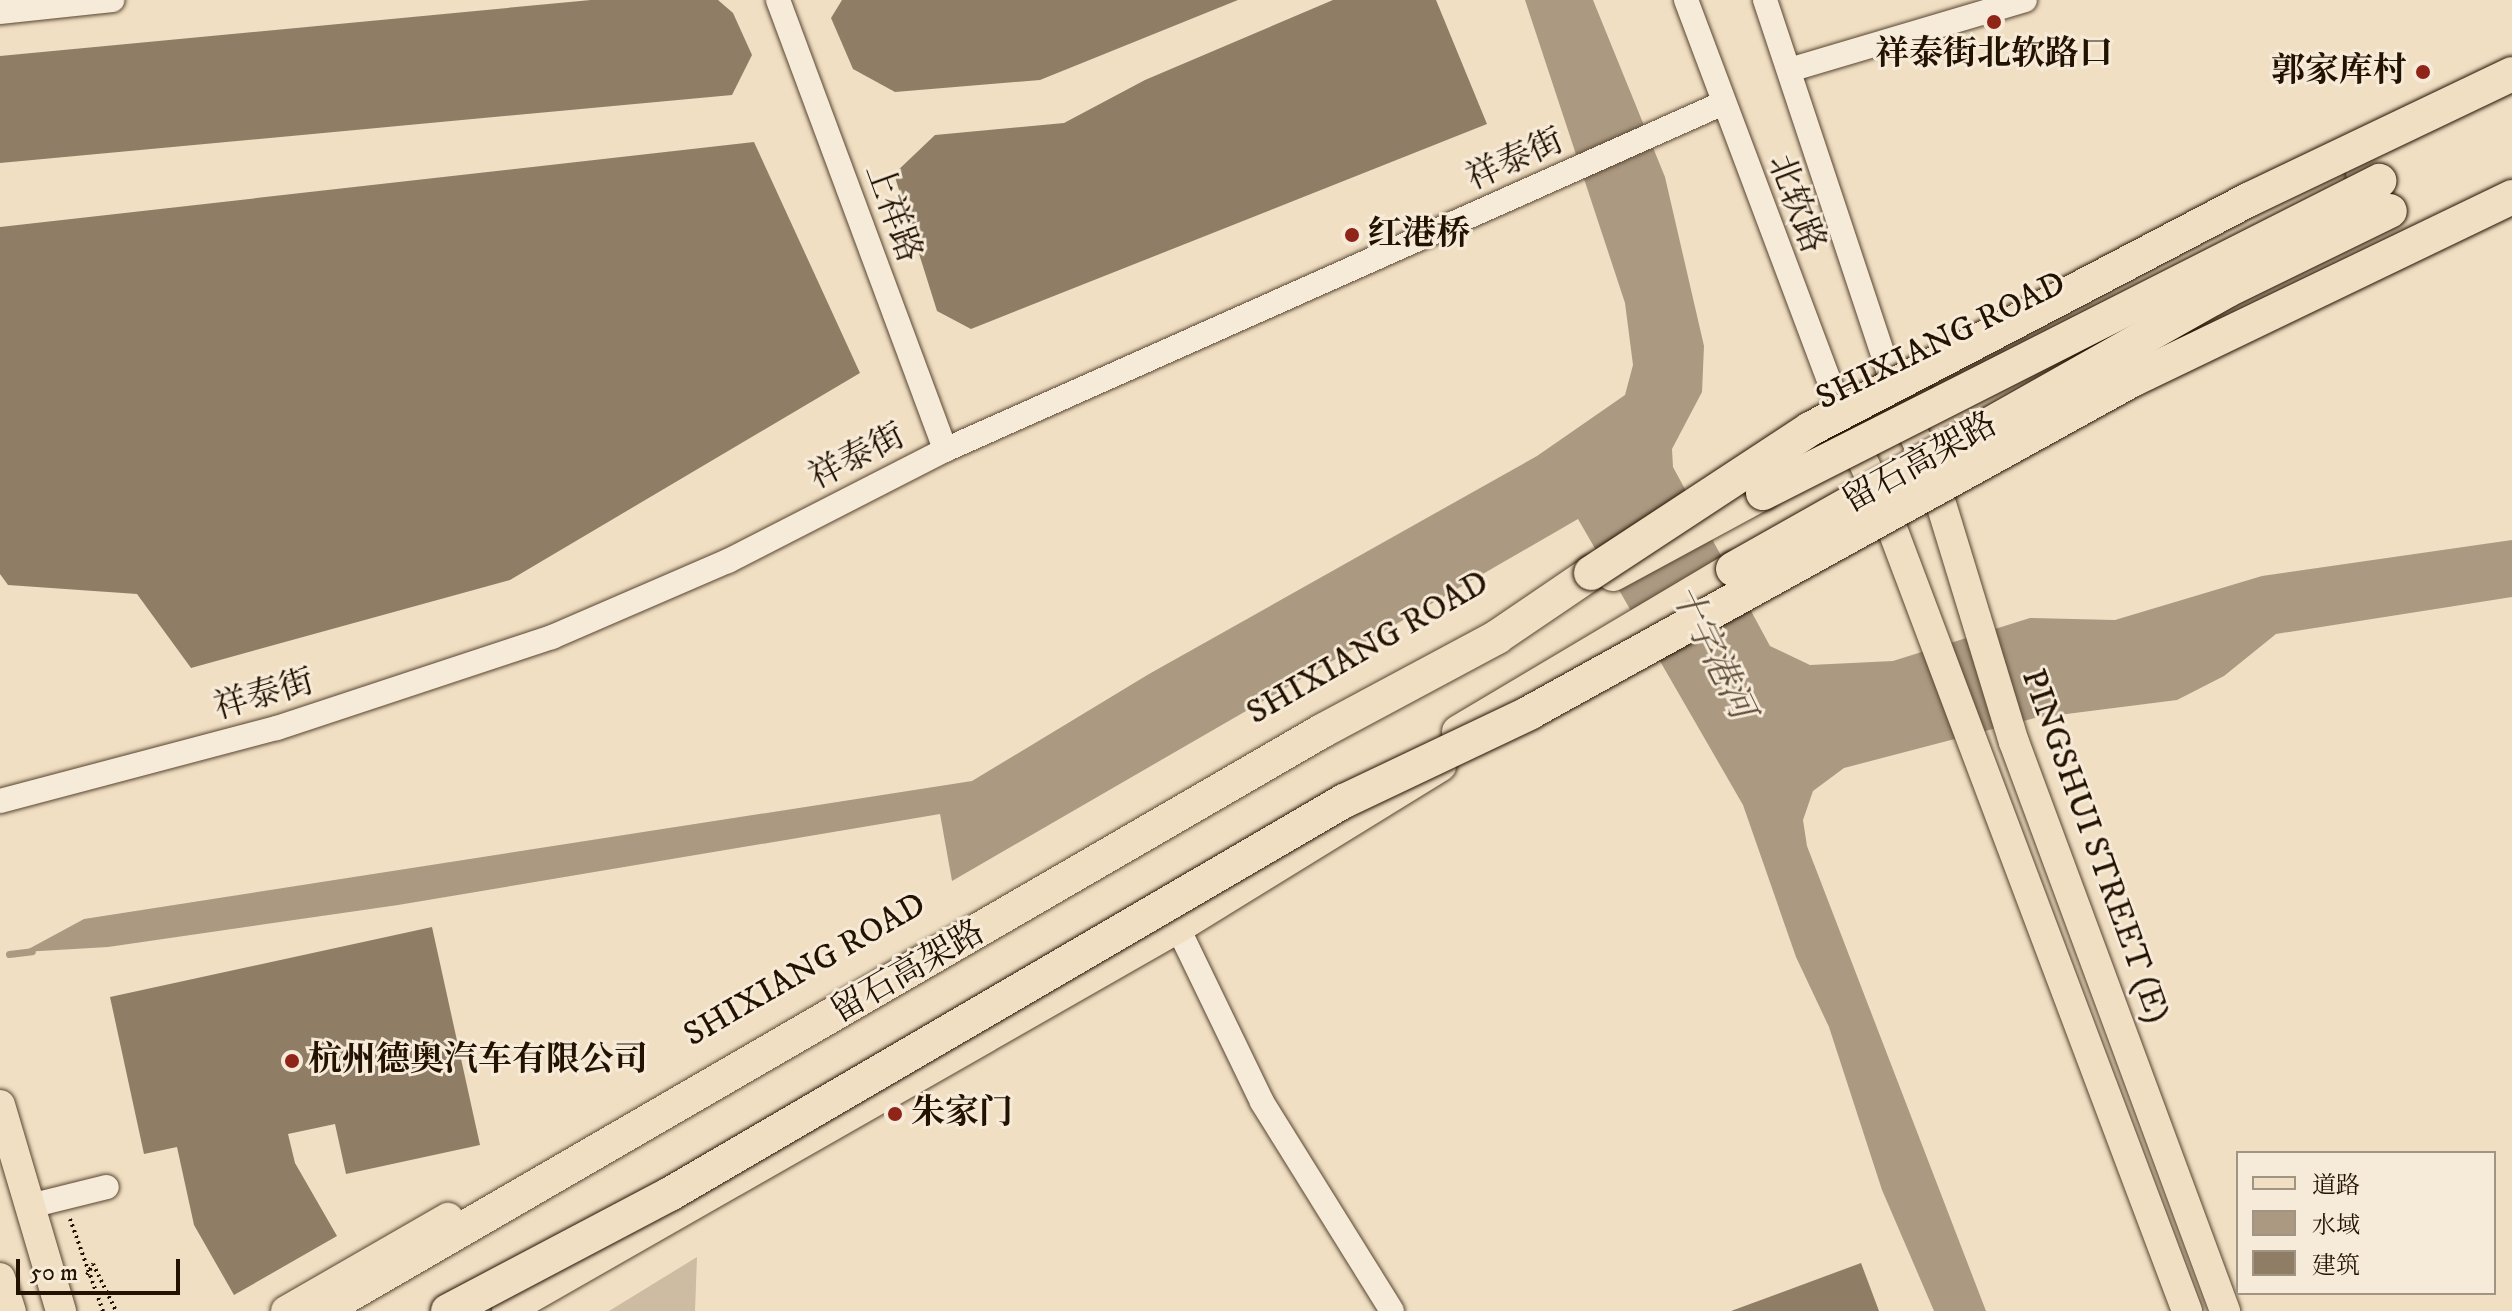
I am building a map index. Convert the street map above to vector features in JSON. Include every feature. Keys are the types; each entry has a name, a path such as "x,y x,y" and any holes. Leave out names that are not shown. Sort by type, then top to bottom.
{"highway":[{"name":"留石高架路","path":"1497,637 1810,429 2250,199 2512,74"},
{"path":"2445,130 2512,105"},
{"name":"留石高架路","path":"448,1311 670,1194 1344,801 1733,569 2214,297 2388,207 2512,121"},
{"name":"留石高架路","path":"321,1311 1322,731 1763,493 2388,207 2512,154"},
{"path":"2388,207 2512,166"},
{"name":"留石高架路","path":"1344,801 1529,713 2132,380 2512,197"}],"main road":[{"name":"SHIXIANG ROAD","path":"286,1311 1712,495 1900,405 2512,96"},
{"path":"507,1311 1178,928 1385,806 1528,704 1633,641 1931,471 2259,293 2388,207 2512,177"},
{"name":"PINGSHUI STREET (E)","path":"1900,405 1931,471 2014,742 2225,1311"},
{"path":"1848,430 1881,499 1978,764 2187,1311"},
{"path":"0,1105 61,1311"},
{"path":"0,1278 11,1311"}],"street":[{"path":"0,12 112,0"},
{"name":"上祥路","path":"778,0 945,450"},
{"name":"北软路","path":"1686,0 1721,104 1848,430"},
{"name":"北软路","path":"1765,0 1900,405"},
{"path":"1789,70 2025,0"},
{"name":"祥泰街","path":"0,801 277,728 552,637 728,561 945,450 1721,104"},
{"path":"1178,928 1262,1102 1392,1311"},
{"path":"30,1206 107,1187"}],"path":[{"path":"67,1197 87,1275 103,1311"},
{"path":"83,1261 93,1264 116,1311"},
{"path":"87,1275 93,1264"}],"shaded area":[{"path":"697,1257 695,1311 609,1311"}],"water":[{"name":"十字港河","path":"1525,0 1593,0 1665,177 1704,346 1702,392 1672,449 1673,467 1770,646 1810,665 1893,661 2030,618 2115,620 2262,576 2512,540 2512,597 2276,634 2224,676 2177,700 2035,718 1844,768 1813,791 1803,820 1807,846 1986,1311 1934,1311 1882,1190 1829,1027 1796,957 1743,805 1578,519 952,881 940,814 398,905 108,947 23,952 84,919 972,781 1149,674 1537,456 1625,395 1633,365 1625,303"}],"building":[{"path":"591,0 718,0 733,13 752,55 732,95 0,163 0,56"},
{"path":"842,0 1238,0 1040,80 895,92 853,69 831,18"},
{"path":"1333,0 1436,0 1487,124 971,329 937,311 894,174 935,135 1064,123 1145,80"},
{"path":"754,142 860,373 510,580 191,668 137,594 8,585 0,574 0,227"},
{"name":"杭州德奥汽车有限公司","path":"432,927 480,1145 346,1174 335,1124 288,1134 295,1163 337,1236 234,1295 194,1225 177,1147 144,1154 110,997"},
{"path":"1861,1263 1879,1311 1731,1311"}],"waterway":[{"path":"9,954 32,951"}],"place":[{"name":"祥泰街北软路口","path":"1994,22"},
{"name":"郭家库村","path":"2423,72"},
{"name":"红港桥","path":"1352,235"},
{"name":"杭州德奥汽车有限公司","path":"292,1061"},
{"name":"朱家门","path":"895,1114"}]}
